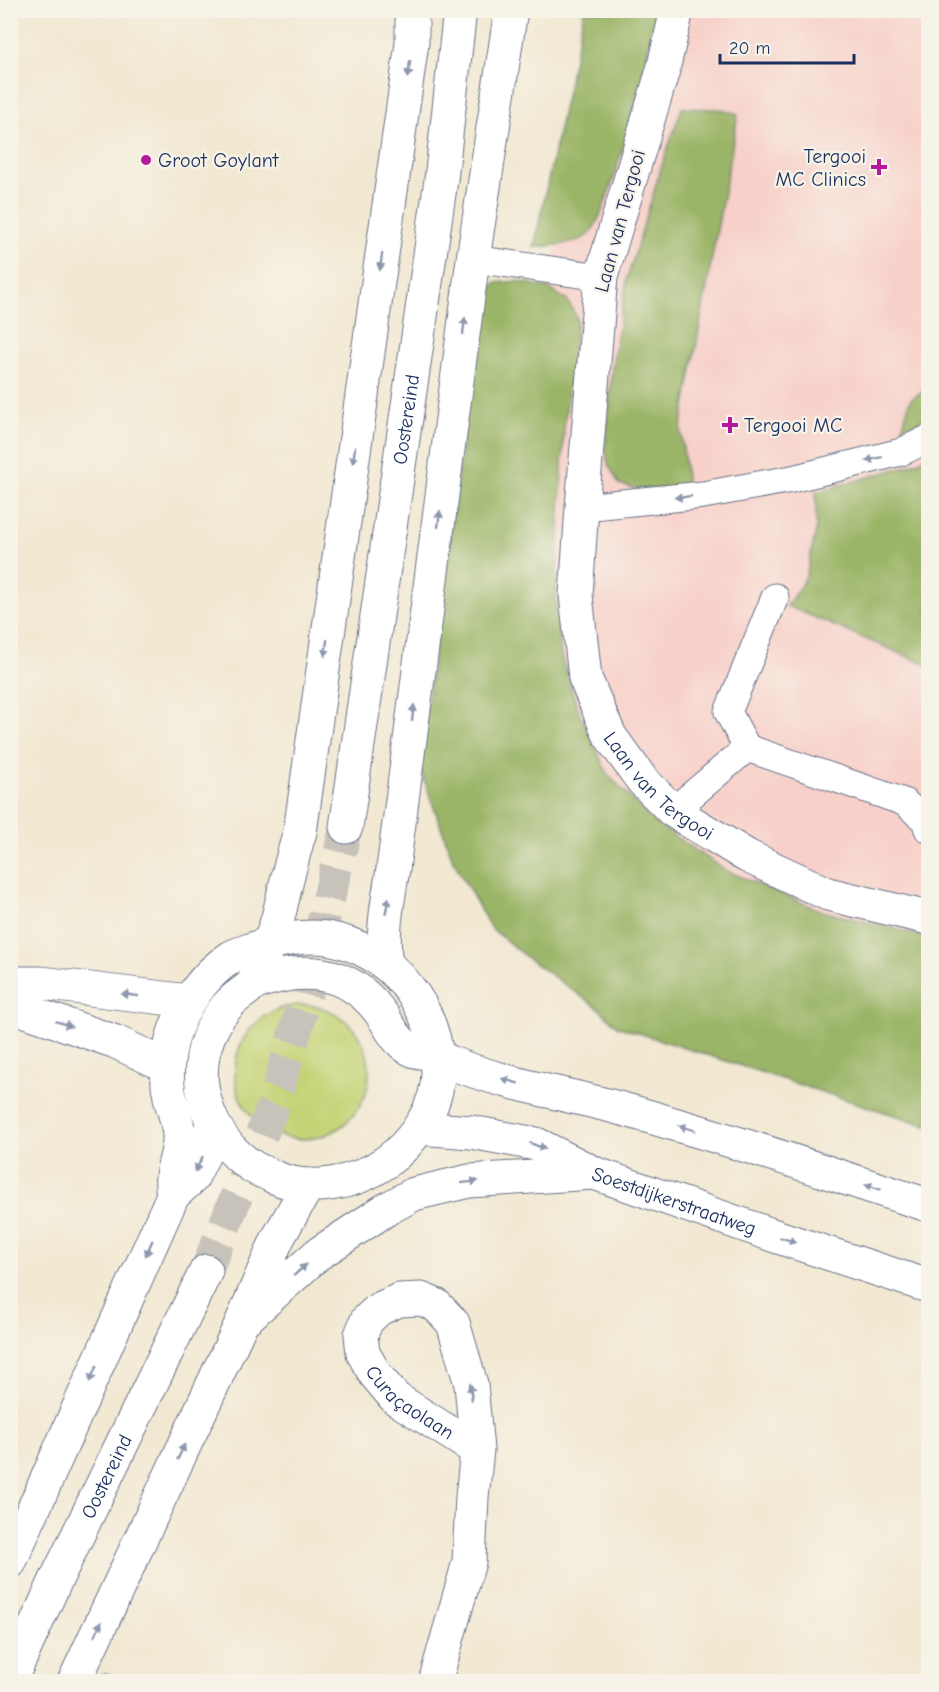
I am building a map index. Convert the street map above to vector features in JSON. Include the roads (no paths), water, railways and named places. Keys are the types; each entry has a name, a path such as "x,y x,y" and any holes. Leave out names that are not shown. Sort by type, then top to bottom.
{"main road":[{"path":"253,984 277,920 300,832 412,43 412,10"},
{"name":"Oostereind","path":"346,827 441,180 460,10"},
{"path":"386,964 383,948 384,917 393,869 473,259 511,10"},
{"name":"Laan van Tergooi","path":"677,10 663,70 601,277 576,595 585,678 610,736 642,780 674,812 747,856 828,894 928,918"},
{"path":"173,1195 171,1177 180,1140 169,1095 167,1066 175,1032 188,1001 206,979 231,957 268,944 299,938 327,938 354,946 386,964 402,979 429,1024 437,1056 438,1076 433,1100 419,1128 398,1154 372,1172 340,1183 308,1185 279,1179 252,1167 230,1148 212,1124 204,1097 201,1064 213,1026 230,1002 253,984 274,976 318,973 336,977 366,996 380,1011 399,1042 415,1051 437,1056 452,1064 534,1088 608,1105 690,1129 928,1205"},
{"path":"10,983 41,983 188,1001"},
{"path":"10,1000 29,1012 116,1042 202,1084"},
{"path":"10,1562 173,1195 192,1178 203,1156 212,1124"},
{"name":"Soestdijkerstraatweg","path":"419,1128 482,1133 536,1144 594,1173 928,1286"},
{"path":"242,1324 318,1254 385,1210 414,1194 469,1181 594,1173"},
{"path":"74,1682 242,1324 277,1240 308,1185"},
{"name":"Oostereind","path":"10,1681 55,1582 206,1271"},
{"name":"Curaçaolaan","path":"435,1682 469,1563 477,1450 471,1384 453,1323 436,1305 421,1299 399,1300 379,1309 367,1320 361,1335 363,1353 375,1374 395,1398 477,1450"}],"lane":[{"path":"473,259 601,277"},
{"path":"582,507 703,495 792,479 901,452 928,439"},
{"path":"775,597 728,712 747,748 904,802 925,820 928,829"},
{"path":"674,812 747,748"}],"tunnel":[{"path":"206,1271 272,1109 304,1002 346,827"}],"place":[{"name":"Groot Goylant","path":"146,160"},
{"name":"Tergooi MC Clinics","path":"879,167"},
{"name":"Tergooi MC","path":"730,425"}]}
